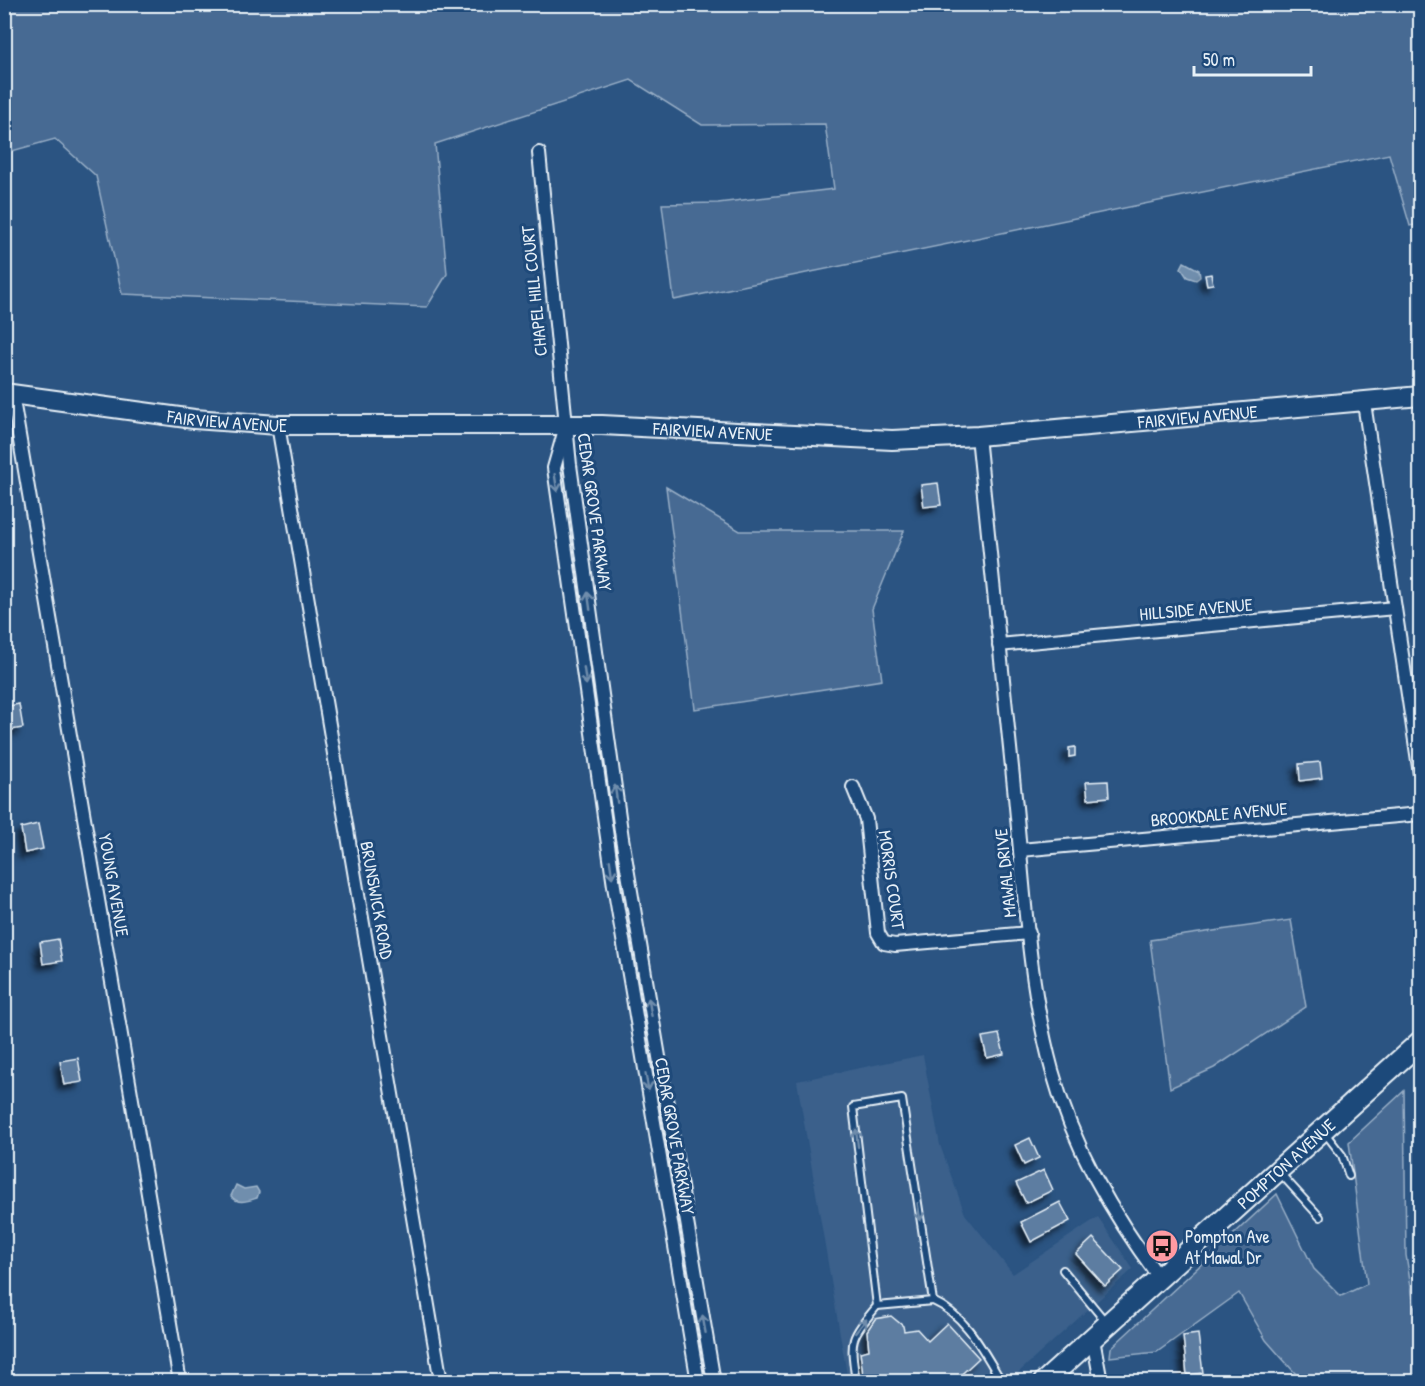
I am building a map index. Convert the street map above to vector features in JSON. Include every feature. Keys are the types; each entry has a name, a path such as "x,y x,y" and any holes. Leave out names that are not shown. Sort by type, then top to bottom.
{"main road":[{"name":"FAIRVIEW AVENUE","path":"8,393 194,419 278,425 678,428 840,440 978,436 1364,403 1420,396"},
{"name":"POMPTON AVENUE","path":"1044,1382 1420,1042"}],"street":[{"name":"CHAPEL HILL COURT","path":"539,153 566,426"},
{"name":"YOUNG AVENUE","path":"8,393 180,1382"},
{"path":"1364,403 1420,774"},
{"name":"BRUNSWICK ROAD","path":"278,425 441,1382"},
{"name":"CEDAR GROVE PARKWAY","path":"566,426 622,838 714,1382"},
{"name":"CEDAR GROVE PARKWAY","path":"566,426 554,468 608,840 698,1382"},
{"name":"MAWAL DRIVE","path":"978,436 1029,933 1045,1044 1070,1125 1115,1215 1159,1277"},
{"name":"HILLSIDE AVENUE","path":"999,645 1395,608"},
{"path":"580,642 595,640"},
{"name":"MORRIS COURT","path":"853,787 866,819 878,933 884,943 895,945 1029,933"},
{"name":"BROOKDALE AVENUE","path":"1020,850 1420,814"},
{"path":"608,840 622,838"},
{"name":"CEDAR GROVE PARKWAY","path":"640,1042 655,1040"},
{"name":"CEDAR GROVE PARKWAY","path":"673,1235 688,1232"},
{"path":"1092,1339 1101,1382"}],"lane":[{"path":"877,1306 853,1107 902,1099 933,1301"},
{"path":"1323,1130 1342,1155 1349,1176"},
{"path":"1278,1170 1320,1217"},
{"path":"1063,1270 1108,1324"},
{"path":"856,1382 851,1344 853,1335 877,1306 933,1301 948,1308 962,1320 1002,1382"}],"shaded area":[{"path":"5,4 1420,5 1420,224 1410,226 1389,154 674,300 662,204 718,203 834,189 825,124 702,125 631,80 435,144 447,274 427,307 122,294 96,176 55,139 8,152 5,170"},
{"path":"1184,262 1199,270 1200,277 1196,280 1187,277 1181,268"},
{"path":"666,487 740,531 904,531 872,609 882,680 695,709"},
{"path":"1291,920 1306,1007 1214,1068 1170,1088 1150,940"},
{"path":"923,1055 940,1145 965,1214 1013,1274 1098,1217 1133,1269 1009,1381 848,1381 797,1081"},
{"path":"1404,1091 1406,1255 1420,1343 1420,1381 1302,1381 1266,1340 1239,1293 1157,1352 1110,1357 1111,1348 1277,1194 1314,1269 1341,1296 1367,1284 1349,1142"},
{"path":"236,1185 244,1189 256,1187 259,1192 257,1198 237,1201 231,1196"}],"building":[{"path":"1211,274 1213,284 1207,285 1205,275"},
{"path":"938,483 941,505 924,507 921,485"},
{"path":"19,704 23,728 5,731 4,707"},
{"path":"1075,747 1075,756 1069,757 1069,748"},
{"path":"1320,762 1322,778 1300,781 1299,764"},
{"path":"1108,781 1109,797 1088,799 1086,782"},
{"path":"38,824 43,849 25,853 21,828"},
{"path":"58,939 62,961 43,964 40,942"},
{"path":"999,1034 1004,1054 987,1058 982,1037"},
{"path":"78,1058 82,1082 64,1085 60,1061"},
{"path":"1030,1138 1039,1158 1024,1165 1015,1145"},
{"path":"1044,1170 1053,1190 1026,1203 1016,1183"},
{"path":"1060,1202 1070,1221 1031,1242 1021,1222"},
{"path":"1093,1238 1123,1270 1105,1286 1076,1254"},
{"path":"891,1316 903,1326 904,1331 917,1329 928,1341 947,1323 979,1358 953,1382 864,1382 860,1352 869,1350 867,1331 875,1319"},
{"path":"1198,1334 1203,1373 1187,1375 1183,1336"}],"place":[{"name":"Pompton Ave At Mawal Dr","path":"1162,1246"}]}
